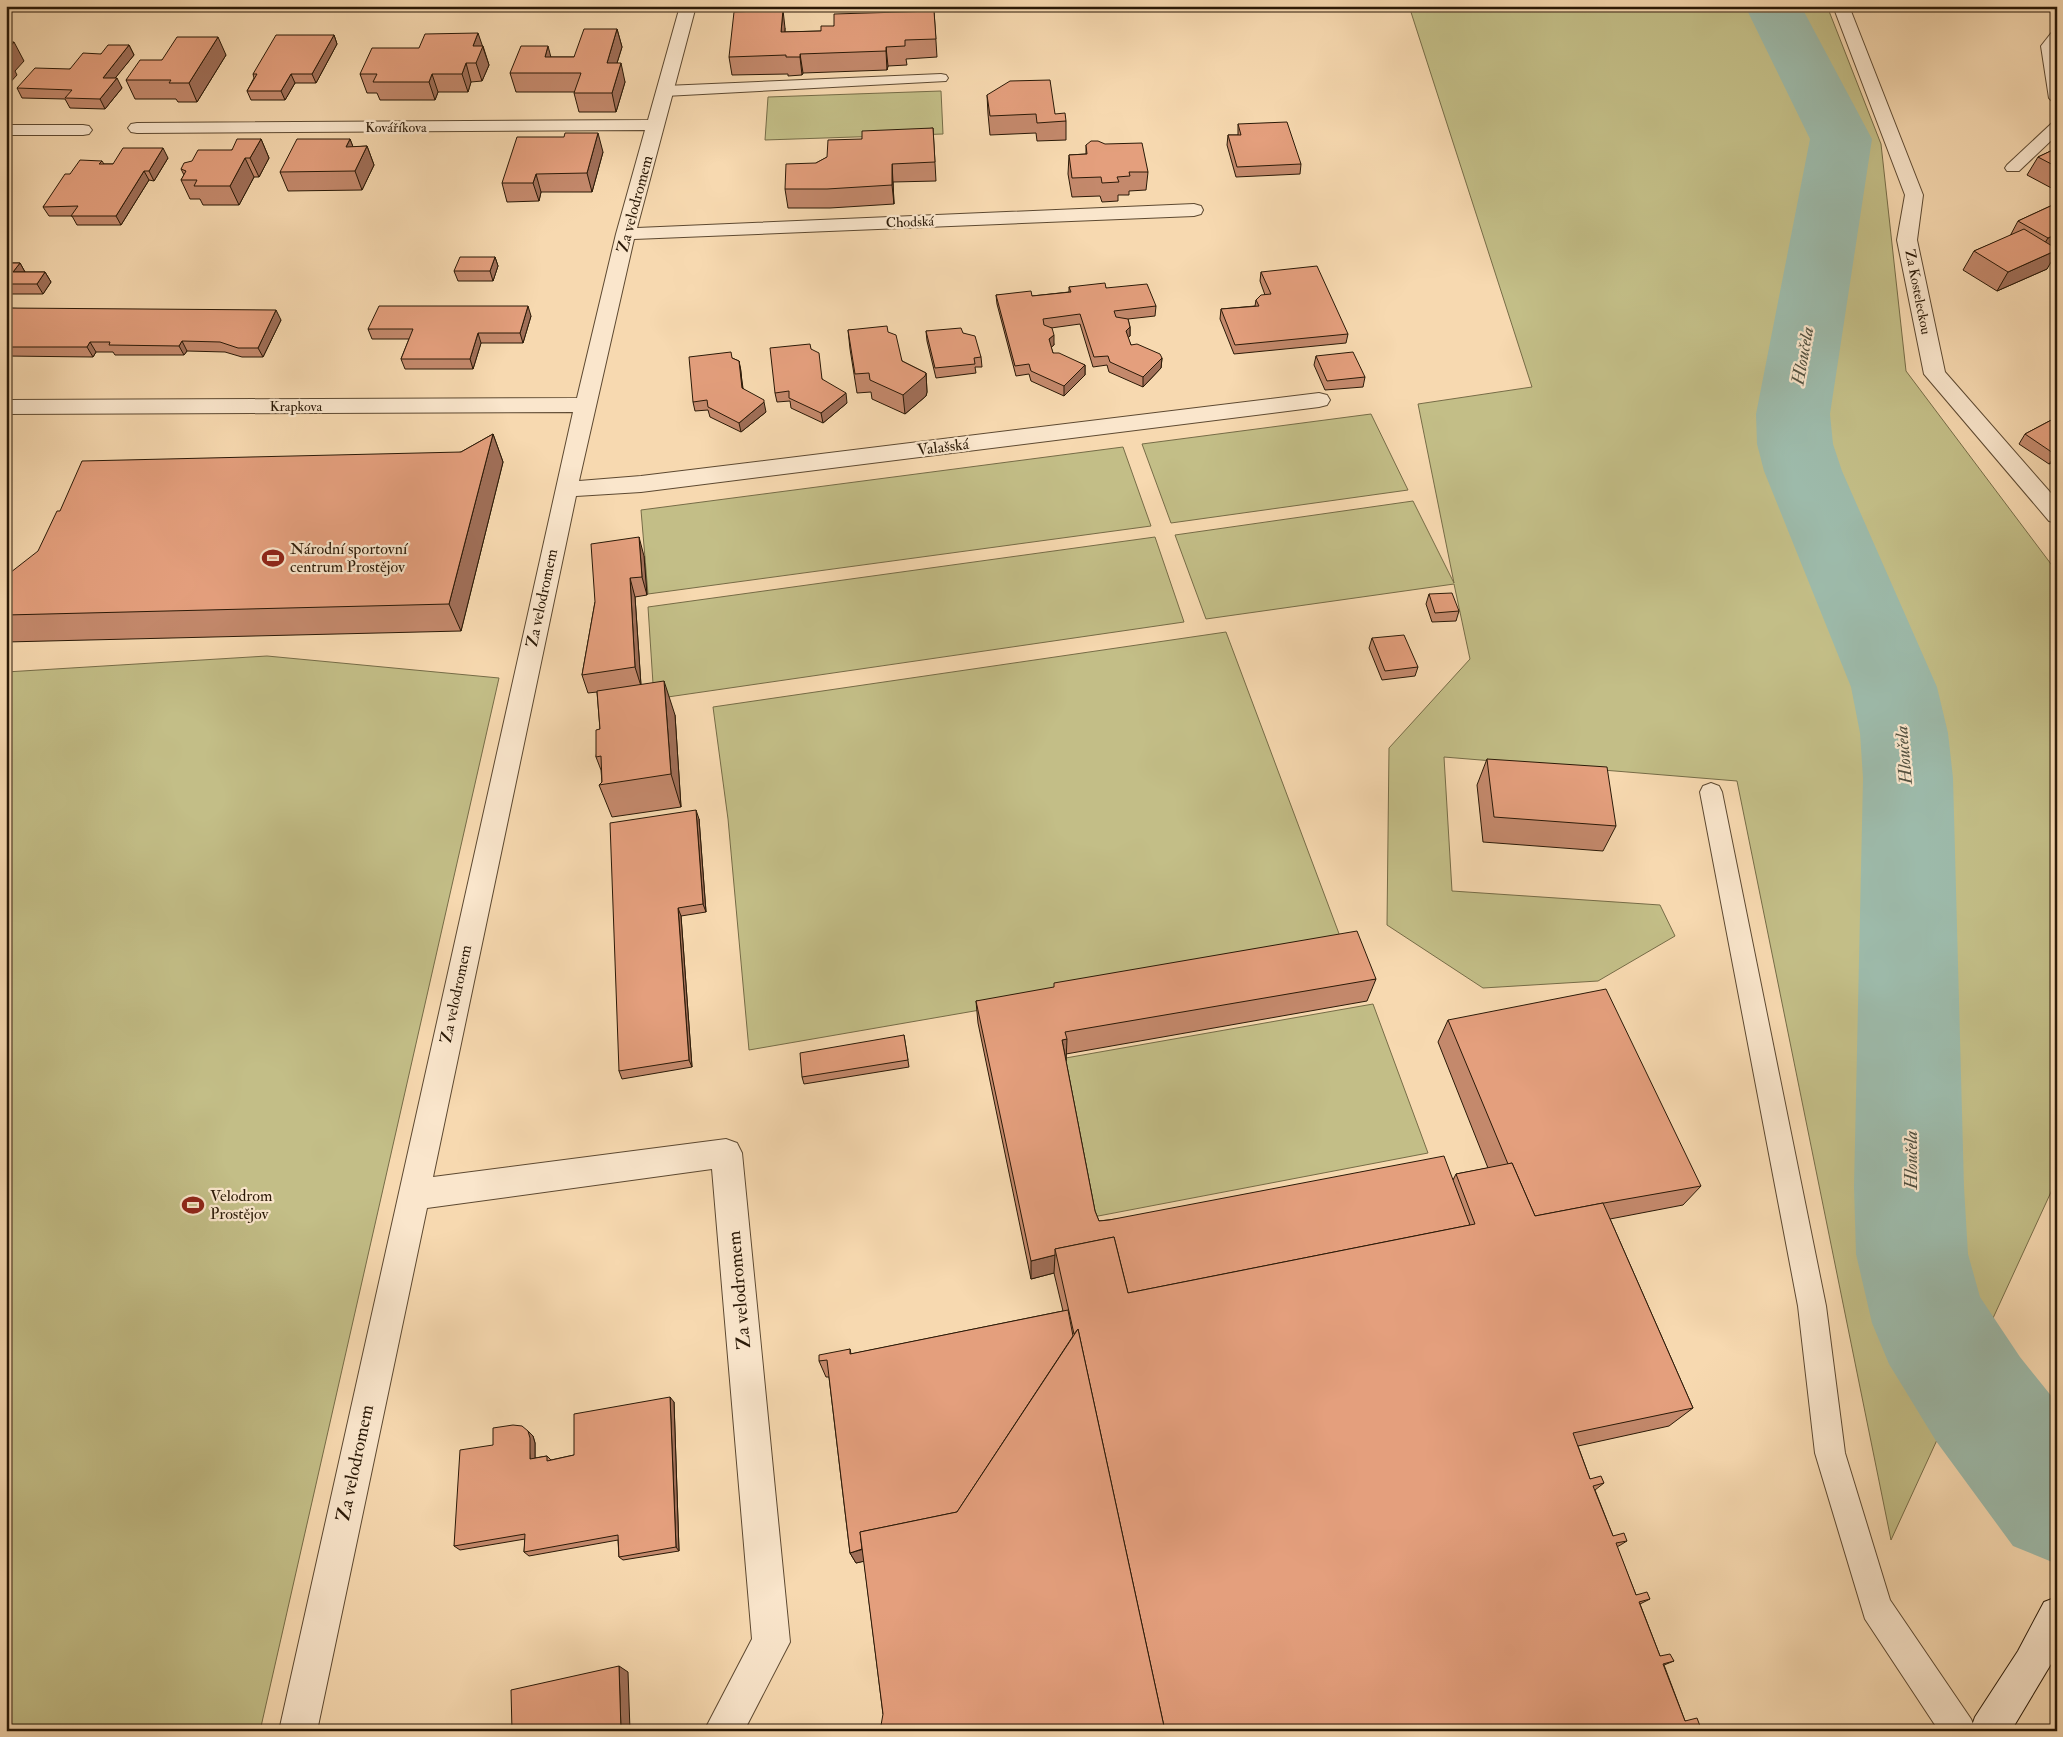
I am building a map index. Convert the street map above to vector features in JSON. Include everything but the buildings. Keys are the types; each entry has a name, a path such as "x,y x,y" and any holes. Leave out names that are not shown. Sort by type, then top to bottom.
{"street":[{"name":"Za velodromem","path":"298,1731 566,488 626,234 688,6"},
{"name":"Za Kosteleckou","path":"1841,6 1914,195 1908,240 1934,374 2057,515"},
{"name":"Kováříkova","path":"137,128 656,125"},
{"path":"6,130 83,130"},
{"name":"Chodská","path":"626,234 1194,210"},
{"name":"Valašská","path":"566,488 641,484 1319,400"},
{"name":"Krapkova","path":"8,411 586,406"},
{"name":"Za velodromem","path":"413,1195 726,1153 771,1642 723,1731"},
{"path":"1989,1731 2031,1664 2057,1615"}],"lane":[{"path":"2057,35 2048,46 2057,98"},
{"path":"665,91 942,78"},
{"path":"2013,168 2057,126"},
{"path":"1711,792 1812,1306 1830,1453 1876,1608 1960,1731"}],"shaded area":[{"path":"1409,6 1827,6 1881,144 1906,371 2057,572 2057,1179 1891,1540 1737,781 1444,757 1452,891 1660,905 1675,936 1598,981 1483,988 1387,925 1389,748 1470,659 1454,584 1206,619 1175,535 1413,501 1454,583 1418,404 1532,387"},
{"path":"941,91 943,134 765,140 768,97"},
{"path":"1371,414 1408,490 1171,523 1142,444"},
{"path":"1123,447 1151,526 648,594 641,510"},
{"path":"1155,537 1184,622 654,699 648,607"},
{"path":"1226,632 1344,947 749,1050 728,819 713,707"},
{"name":"Velodrom Prostějov","path":"267,656 499,678 260,1731 6,1731 6,672"},
{"path":"1373,1004 1428,1153 1093,1217 1060,1059"}],"waterway":[{"name":"Hloučela","path":"1773,6 1841,139 1793,414 1795,444 1803,471 1894,687 1904,733 1908,778 1909,1187 1912,1254 1930,1323 1978,1399 2057,1502"}],"place":[{"name":"Národní sportovní centrum Prostějov","path":"273,558"},
{"name":"Velodrom Prostějov","path":"193,1205"}]}
